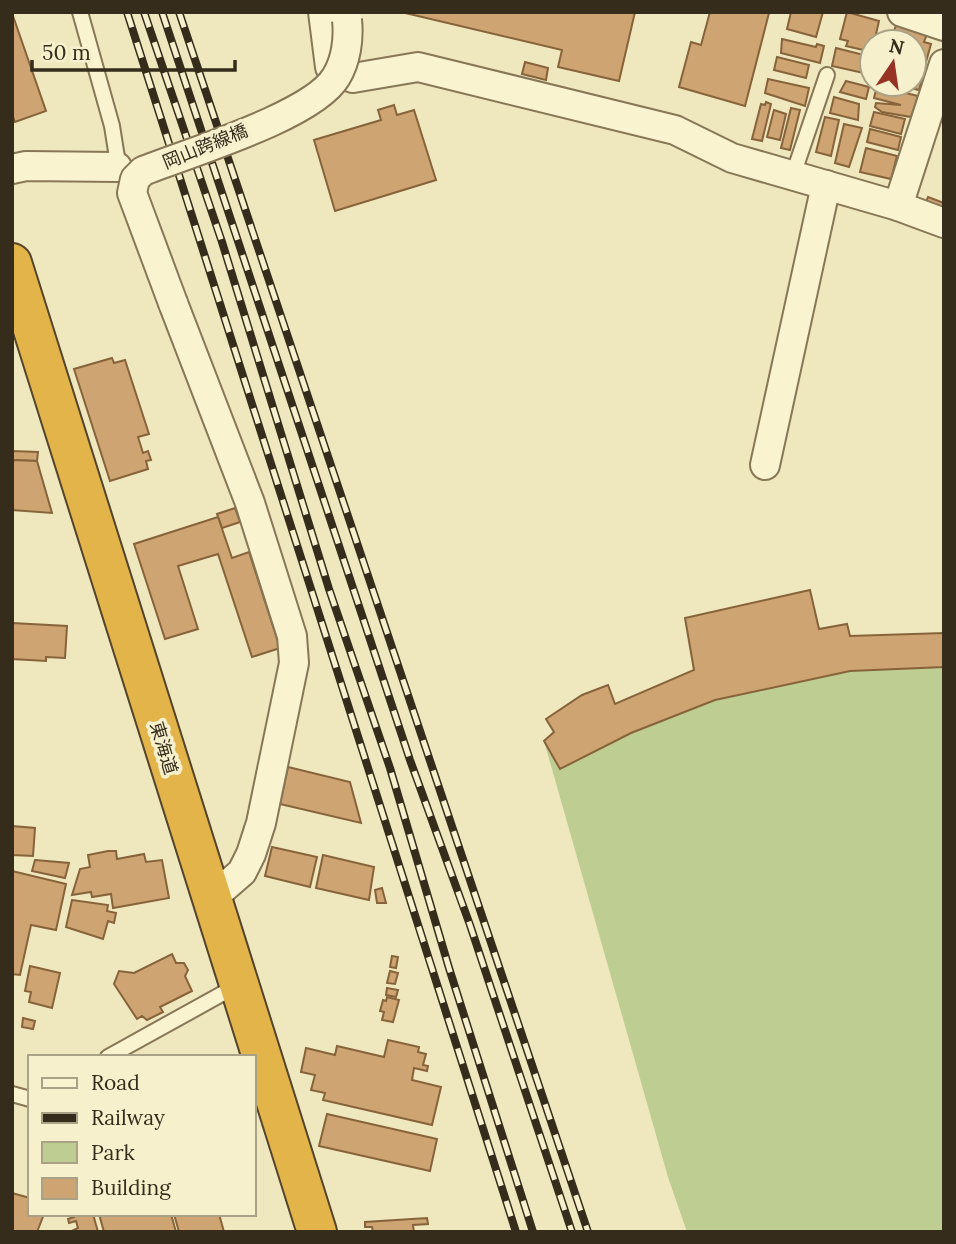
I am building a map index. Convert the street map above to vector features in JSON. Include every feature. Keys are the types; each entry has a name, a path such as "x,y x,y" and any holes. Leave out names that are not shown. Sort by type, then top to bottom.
{"highway":[{"name":"東海道","path":"12,263 317,1232"}],"street":[{"path":"902,12 944,26"},
{"path":"339,15 330,66 353,78 418,67 675,130 732,158 898,206 944,223"},
{"name":"岡山跨線橋","path":"226,444 132,193 135,179 143,171 296,110 321,95 336,77 346,51 339,15"},
{"path":"898,206 944,64"},
{"path":"12,170 26,166 117,167"},
{"path":"765,465 827,185"},
{"path":"211,899 242,872 251,854 261,823 294,663 292,636 250,503 226,444"}],"lane":[{"path":"79,12 112,126 117,167 149,202 230,416 226,444"},
{"path":"793,176 827,75"},
{"path":"112,1055 238,985"}],"green space":[{"path":"810,590 819,629 847,624 850,636 944,633 944,1232 687,1232 668,1177 544,741 554,732 546,719 582,695 608,685 615,704 694,670 685,618"}],"building":[{"path":"401,12 635,12 619,81 558,67 562,50"},
{"path":"710,12 769,13 745,106 679,87 691,42 701,45"},
{"path":"791,12 823,12 816,37 787,29"},
{"path":"847,12 879,21 877,28 858,28 858,49 846,46 848,41 840,39"},
{"path":"12,13 46,111 15,122 12,114"},
{"path":"782,39 816,47 817,44 824,46 820,63 781,53"},
{"path":"836,48 858,54 858,72 832,66"},
{"path":"777,57 809,65 806,78 774,70"},
{"path":"525,62 548,68 546,80 522,74"},
{"path":"768,79 809,88 805,106 765,93"},
{"path":"846,81 858,84 858,97 840,92"},
{"path":"834,97 859,104 858,120 830,113"},
{"path":"874,98 917,98 911,117 882,112 875,107 876,103 901,105"},
{"path":"766,102 771,104 762,141 752,139 761,104 765,105"},
{"path":"394,105 397,115 414,110 436,180 335,211 314,140 381,120 378,110"},
{"path":"791,108 800,110 790,150 781,148"},
{"path":"774,110 786,114 780,140 767,137"},
{"path":"874,112 905,119 901,134 870,126"},
{"path":"825,117 839,120 831,156 816,152"},
{"path":"844,124 862,128 849,167 835,163"},
{"path":"870,129 901,137 898,150 867,142"},
{"path":"866,148 897,156 891,179 860,172"},
{"path":"928,197 944,203 942,208 926,202"},
{"path":"112,358 114,363 125,360 149,434 138,437 143,453 148,451 151,460 146,461 148,469 110,481 74,369"},
{"path":"12,451 38,452 37,461 12,460"},
{"path":"12,460 37,461 52,513 12,510"},
{"path":"235,508 240,522 222,528 217,514"},
{"path":"218,517 232,558 249,552 280,648 252,657 218,554 178,566 198,629 165,639 134,544"},
{"path":"810,590 819,629 847,624 850,636 944,633 944,667 850,671 715,700 631,733 560,769 544,741 554,732 546,719 582,695 608,685 615,704 694,670 685,618"},
{"path":"12,623 67,626 65,658 46,657 46,661 12,659"},
{"path":"288,767 350,782 361,823 280,804"},
{"path":"12,826 35,828 33,856 12,855"},
{"path":"272,847 317,857 310,887 265,876"},
{"path":"116,851 117,859 144,854 146,862 162,860 169,898 113,908 111,894 92,897 91,892 72,895 80,869 90,867 88,855"},
{"path":"323,855 374,867 369,900 316,888"},
{"path":"35,860 69,863 65,878 32,871"},
{"path":"12,871 66,884 56,930 31,925 20,975 12,974"},
{"path":"382,888 386,903 377,903 375,890"},
{"path":"72,900 108,905 107,911 116,913 114,923 108,921 103,939 66,927"},
{"path":"172,954 176,963 184,963 188,970 185,976 192,991 160,1007 163,1012 147,1020 142,1016 137,1019 114,984 119,971 134,973"},
{"path":"392,956 398,957 396,968 390,967"},
{"path":"30,966 60,973 52,1008 29,1002 31,992 25,991"},
{"path":"390,971 398,973 395,984 387,983"},
{"path":"387,988 398,990 396,997 386,995"},
{"path":"387,997 399,1000 393,1022 382,1020 384,1012 380,1011 383,1000 386,1001"},
{"path":"23,1018 35,1021 33,1029 22,1027"},
{"path":"388,1040 419,1047 418,1052 426,1054 423,1065 428,1066 427,1071 414,1068 412,1080 441,1087 432,1125 323,1100 325,1093 311,1090 315,1075 301,1072 306,1048 335,1055 337,1046 384,1057"},
{"path":"327,1114 437,1139 430,1171 319,1146"},
{"path":"12,1193 28,1197 28,1216 43,1216 37,1232 12,1232"},
{"path":"94,1216 98,1232 70,1232 78,1228 76,1221 69,1223 68,1219"},
{"path":"100,1216 172,1216 176,1232 104,1232"},
{"path":"175,1216 220,1216 224,1232 179,1232"},
{"path":"427,1218 428,1224 413,1225 414,1232 373,1232 372,1227 365,1227 365,1222"}],"railway":[{"path":"127,12 516,1232"},
{"path":"144,12 222,242 329,589 390,768 449,968 533,1232"},
{"path":"162,12 410,760 470,925 572,1232"},
{"path":"179,12 588,1232"}]}
